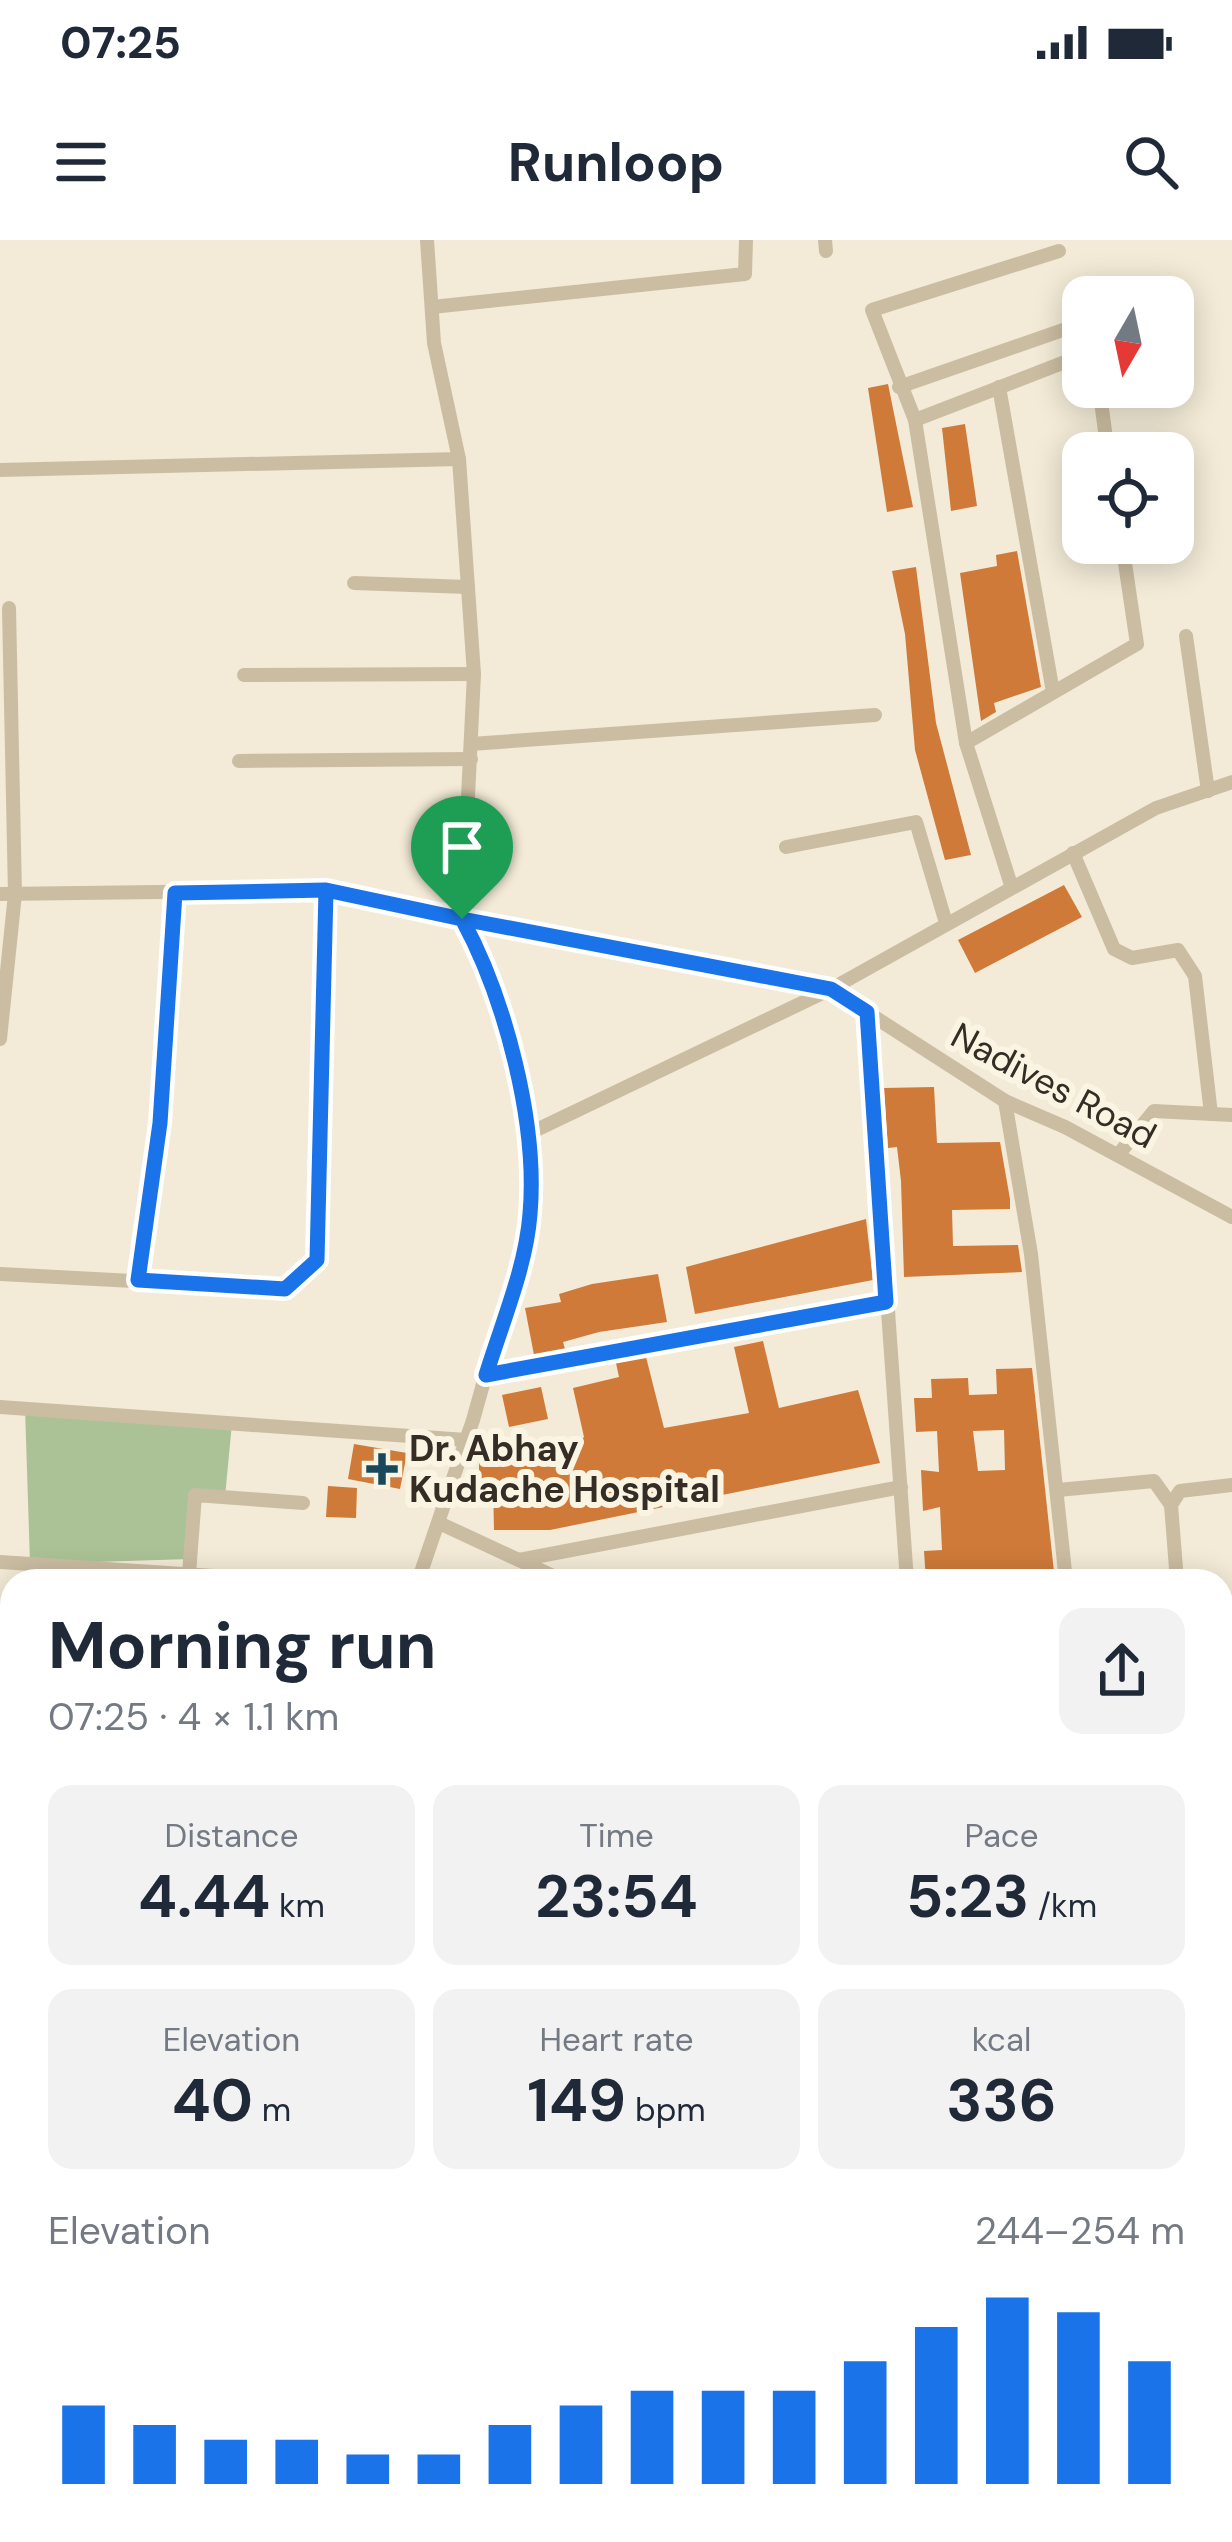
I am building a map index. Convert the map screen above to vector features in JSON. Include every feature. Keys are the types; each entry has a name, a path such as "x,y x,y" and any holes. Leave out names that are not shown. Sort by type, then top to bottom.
{"street":[{"path":"422,1569 486,1375 530,1217 530,1132 490,978 462,919 474,674 460,459 432,308 427,240"},
{"path":"432,308 745,274 746,240"},
{"path":"1011,885 966,743 915,420 872,310 1059,251"},
{"path":"898,386 1062,330"},
{"path":"915,420 1062,363"},
{"path":"998,387 1053,692"},
{"path":"0,470 460,459"},
{"path":"966,743 1136,644 1125,564"},
{"path":"354,584 468,587"},
{"path":"0,1040 7,894 9,608"},
{"path":"1186,636 1208,790"},
{"path":"244,675 474,674"},
{"path":"239,761 471,751 875,716"},
{"path":"530,1132 831,989 1156,808 1232,782"},
{"path":"786,847 916,822 946,923"},
{"path":"1072,853 1114,950 1132,958 1178,950 1195,976 1211,1114"},
{"path":"0,1274 285,1289 317,1260 326,890"},
{"name":"Nadives Road","path":"7,894 326,890 831,989 1005,1101 1232,1217"},
{"path":"138,1280 160,1123 175,893"},
{"path":"867,1012 906,1569"},
{"path":"1005,1101 1031,1254 1065,1569"},
{"path":"1118,1155 1154,1111 1232,1115"},
{"path":"486,1375 886,1302"},
{"path":"0,1406 466,1440"},
{"path":"1058,1490 1154,1480 1171,1505 1176,1569"},
{"path":"1171,1505 1180,1491 1232,1485"},
{"path":"519,1560 902,1486"},
{"path":"189,1569 195,1495 303,1503"},
{"path":"439,1523 538,1569"},
{"path":"0,1562 110,1569"}],"green space":[{"path":"25,1408 232,1423 225,1497 195,1496 190,1559 30,1564"}],"building":[{"path":"888,384 913,507 887,512 868,388"},
{"path":"965,424 977,506 951,511 942,428"},
{"path":"1017,551 1041,687 994,703 996,712 981,721 960,573 997,566 996,555"},
{"path":"916,567 936,723 971,855 945,860 915,750 905,634 892,571"},
{"path":"1064,885 1082,917 975,973 958,940"},
{"path":"934,1087 937,1143 1000,1142 1010,1199 1010,1209 952,1210 953,1246 1018,1245 1022,1272 904,1277 901,1181 897,1147 888,1148 884,1088"},
{"path":"866,1219 873,1280 695,1314 686,1267"},
{"path":"658,1274 667,1322 599,1332 563,1342 565,1349 534,1355 525,1308 561,1302 559,1294 592,1284"},
{"path":"763,1341 779,1408 858,1390 880,1463 550,1530 494,1530 493,1485 479,1485 479,1454 527,1453 579,1442 584,1437 573,1388 619,1377 616,1363 646,1357 664,1428 749,1413 734,1347"},
{"path":"1032,1368 1054,1569 925,1569 924,1551 942,1550 940,1507 923,1511 921,1470 939,1472 937,1431 916,1432 914,1398 932,1398 931,1379 968,1378 969,1395 997,1394 996,1369","holes":["1004,1430 1005,1470 978,1471 973,1431"]},
{"path":"541,1387 548,1419 509,1427 502,1395"},
{"path":"354,1444 407,1453 400,1489 348,1479"},
{"path":"328,1486 357,1488 356,1518 326,1517"}],"place":[{"name":"Dr. Abhay Kudache Hospital","path":"382,1469"}],"route":[{"path":"462,919 326,890 175,893 160,1123 138,1280 285,1289 317,1260 326,890 462,919 490,978 530,1132 530,1217 486,1375 886,1302 867,1012 831,989 462,919"}]}
